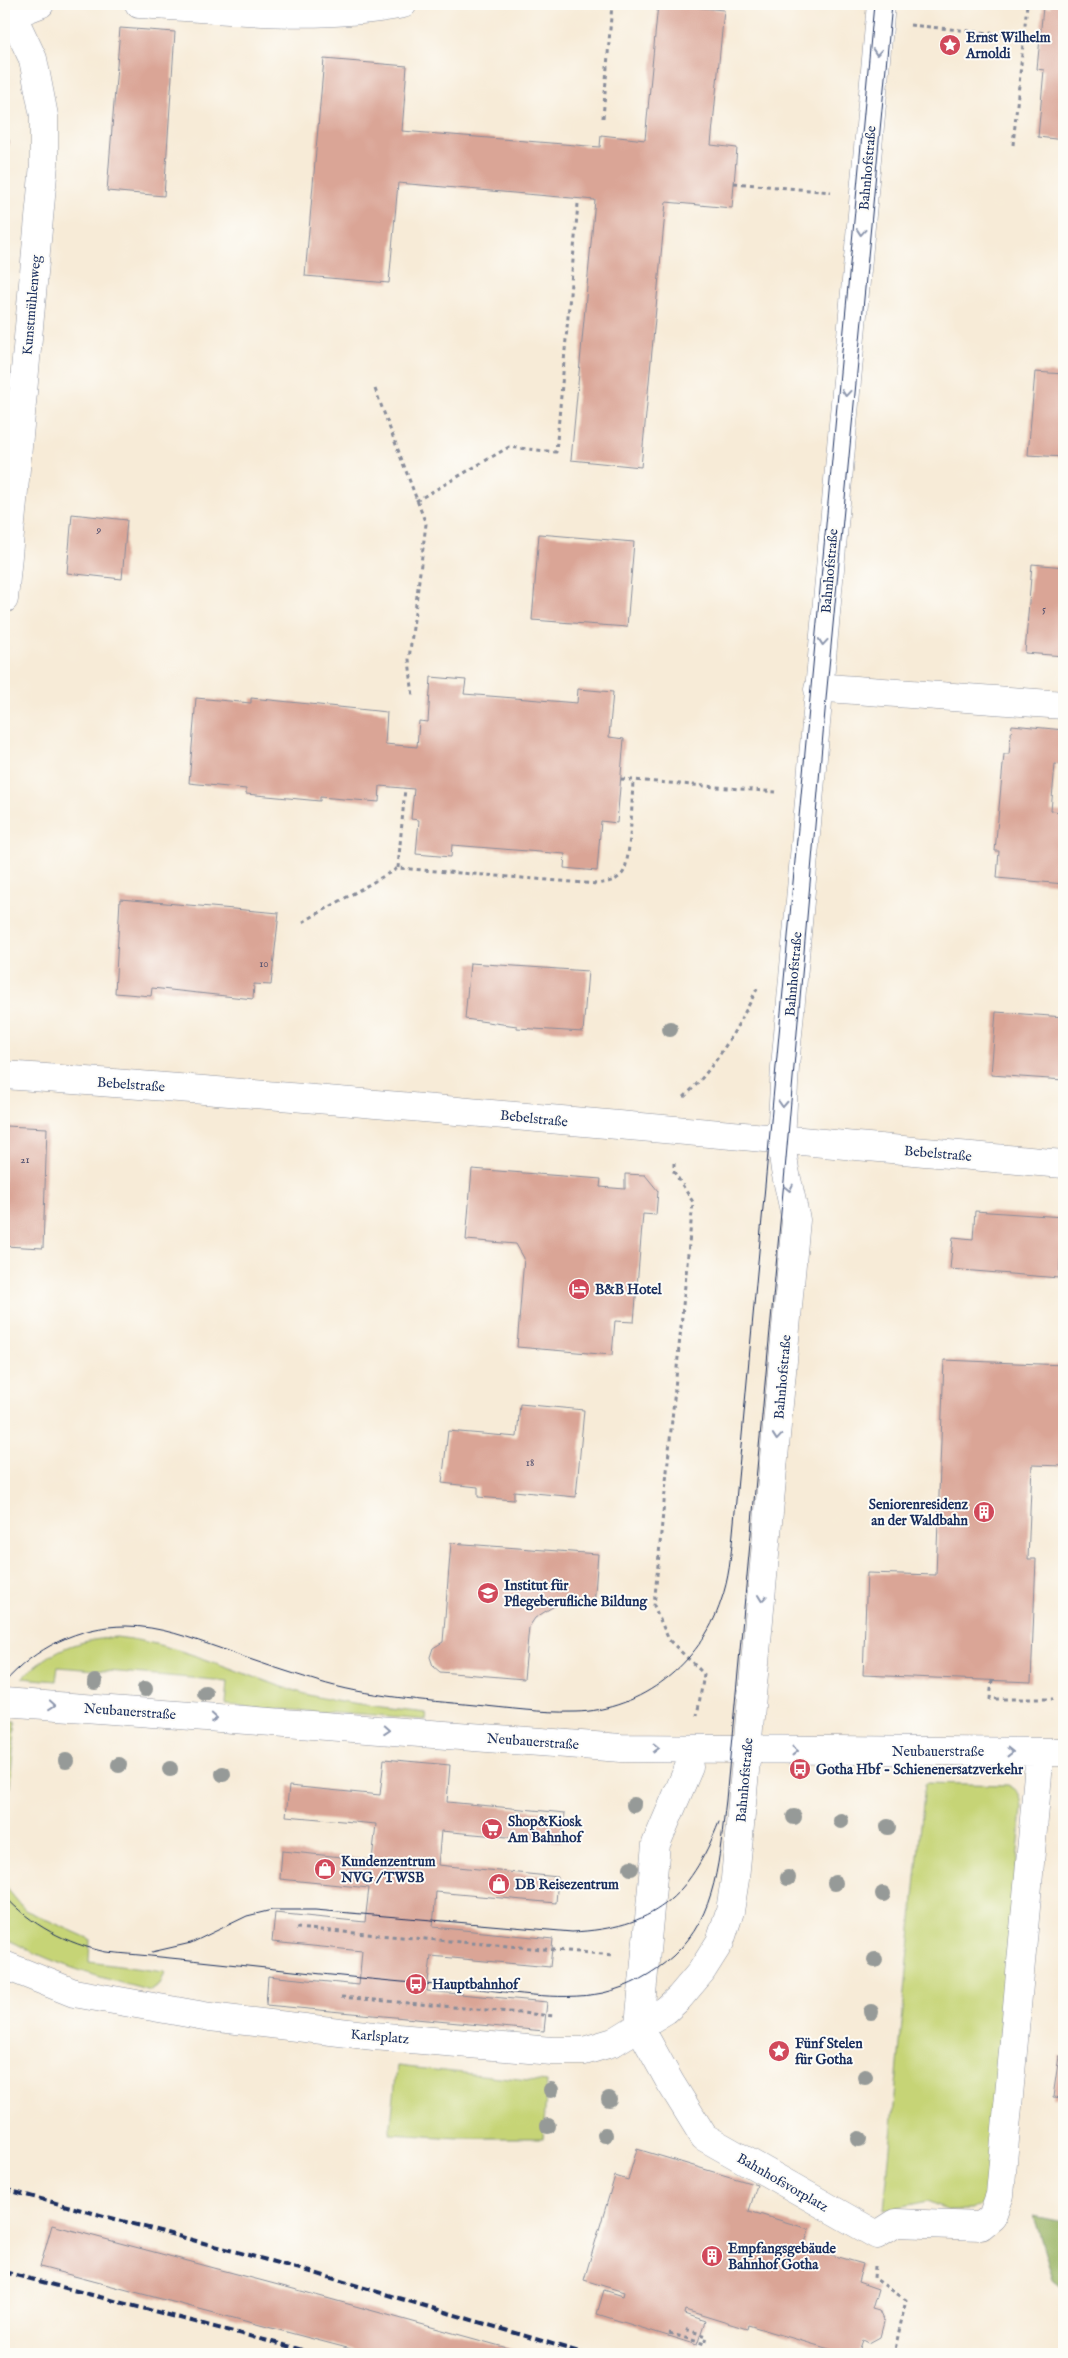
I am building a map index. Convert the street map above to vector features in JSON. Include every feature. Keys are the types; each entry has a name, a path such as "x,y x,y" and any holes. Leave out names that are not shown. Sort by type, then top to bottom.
{"street":[{"path":"10,9 40,4"},
{"path":"139,4 309,12 368,11 403,4"},
{"name":"Kunstmühlenweg","path":"4,599 44,164 44,116 34,59 10,9"},
{"name":"Bahnhofstraße","path":"720,1942 730,1911 735,1879 796,1220 785,1170 781,1140 789,1016 881,13"},
{"path":"818,689 827,688 1064,705"},
{"name":"Bebelstraße","path":"4,1075 291,1096 677,1132 1064,1164"},
{"name":"Neubauerstraße","path":"4,1702 621,1748 690,1758 747,1750 1052,1752"},
{"path":"877,2235 896,2223 981,2226 992,2217 1000,2185 1052,1752"},
{"path":"639,2026 656,1844 690,1758"},
{"name":"Karlsplatz","path":"4,1965 74,1993 210,2017 374,2036 552,2051 584,2051 614,2042 666,2010 701,1972 720,1942"},
{"name":"Bahnhofsvorplatz","path":"639,2026 702,2145 877,2235"}],"path":[{"path":"603,118 612,4"},
{"path":"1013,145 1027,4"},
{"path":"881,13 1040,38"},
{"path":"734,183 834,192"},
{"path":"416,501 509,447 556,452 578,204"},
{"path":"375,389 426,524 410,658 413,697"},
{"path":"621,779 777,792"},
{"path":"303,922 398,868 597,884 615,881 624,873 628,857 633,781"},
{"path":"776,802 778,782"},
{"path":"398,868 405,788"},
{"path":"690,1758 704,1674 669,1640 654,1606 694,1202 674,1172 679,1101 697,1085 721,1054 737,1028 760,981"},
{"path":"992,1680 990,1698 1053,1699"},
{"path":"296,1928 645,1957"},
{"path":"334,1996 555,2016"},
{"path":"877,2235 874,2278 906,2300 894,2354"},
{"path":"669,2334 705,2344 707,2336 684,2329"}],"green space":[{"path":"116,1637 164,1646 279,1686 317,1697 364,1706 426,1713 427,1720 226,1705 228,1681 58,1667 56,1681 22,1678 44,1660 64,1648 87,1641"},
{"path":"4,1721 16,1721 4,1846"},
{"path":"925,1783 1008,1785 1015,1789 1022,1804 985,2202 971,2210 949,2210 928,2201 884,2210"},
{"path":"4,1885 25,1910 90,1939 89,1962 165,1972 160,1985 151,1991 94,1975 39,1955 4,1937"},
{"path":"397,2066 547,2082 543,2138 460,2138 390,2134"},
{"path":"1034,2216 1064,2222 1064,2288 1053,2279"}],"building":[{"path":"658,4 724,10 711,145 737,148 732,208 666,202 641,467 571,460 595,200 398,183 389,283 305,276 324,59 407,66 402,131 600,147 601,135 645,140"},
{"path":"1051,4 1064,4 1064,140 1038,137 1044,70 1037,69 1043,7 1050,7"},
{"path":"120,28 175,32 164,196 107,191"},
{"path":"4,139 9,140 5,176 4,176"},
{"path":"1035,372 1064,374 1064,457 1028,455"},
{"path":"72,514 127,520 122,579 67,573"},
{"path":"539,534 634,542 627,627 532,620"},
{"path":"1032,564 1064,567 1064,656 1025,653"},
{"path":"431,677 466,680 464,694 577,703 578,689 613,692 609,737 624,739 617,823 601,821 597,871 564,868 565,854 452,845 451,857 416,854 419,820 411,819 414,789 380,786 379,802 320,797 320,801 246,794 246,789 189,783 196,698 251,703 251,698 387,712 385,744 417,747 419,721 428,722"},
{"path":"1012,725 1064,730 1064,765 1055,764 1051,811 1064,812 1064,884 997,878 999,851 995,851 1004,754 1009,754"},
{"path":"120,899 279,913 271,985 254,984 253,999 152,988 151,996 115,993"},
{"path":"470,963 588,971 583,1032 517,1028 517,1026 465,1019"},
{"path":"996,1012 1064,1017 1064,1080 991,1075"},
{"path":"5,1126 47,1128 43,1248 4,1246"},
{"name":"B&B Hotel","path":"472,1169 601,1179 600,1187 625,1189 625,1174 645,1175 658,1191 656,1215 643,1214 634,1322 615,1321 612,1355 517,1347 524,1258 516,1244 466,1240"},
{"path":"975,1211 1063,1217 1059,1278 950,1269 953,1237 973,1239"},
{"name":"Seniorenresidenz an der Waldbahn","path":"944,1360 1064,1365 1064,1466 1032,1465 1028,1559 1036,1559 1031,1682 863,1675 867,1573 936,1575"},
{"path":"520,1404 584,1410 576,1497 514,1491 514,1500 478,1497 478,1487 442,1483 448,1431 517,1437"},
{"path":"451,1543 598,1554 594,1606 565,1604 554,1606 535,1618 529,1627 524,1679 440,1672 433,1666 430,1657 433,1648 443,1642"},
{"path":"384,1759 450,1765 447,1802 565,1813 562,1842 441,1831 438,1865 558,1877 556,1903 436,1892 433,1927 553,1939 550,1967 431,1956 427,1991 547,2002 544,2031 266,2005 268,1976 359,1985 362,1951 272,1942 275,1913 365,1922 369,1888 280,1879 282,1851 372,1860 376,1824 286,1816 289,1786 380,1795"},
{"path":"1059,2056 1064,2057 1064,2098 1053,2097"},
{"name":"Empfangsgebäude Bahnhof Gotha","path":"637,2149 757,2185 749,2211 809,2229 804,2247 863,2264 858,2282 878,2289 872,2309 879,2311 884,2322 880,2337 869,2343 863,2340 858,2354 846,2354 748,2325 747,2329 685,2310 684,2314 705,2321 697,2345 597,2314 604,2290 623,2296 624,2292 584,2280 615,2176 628,2180"},
{"path":"52,2225 529,2354 370,2354 40,2267"}],"tram line":[{"path":"4,1683 29,1659 59,1641 91,1630 126,1626 151,1628 175,1633 257,1662 356,1691 396,1697 538,1711 575,1712 623,1703 645,1693 683,1663 699,1644 712,1624 724,1593 731,1550 874,4"},
{"path":"4,1895 14,1906 50,1932 78,1944 106,1952 550,1996 603,1993 622,1987 657,1969 688,1940 708,1903 718,1863 726,1800 785,1170 827,688 892,4"},
{"path":"152,1952 191,1943 247,1916 272,1910 315,1910 572,1932 625,1924 647,1915 665,1904 681,1889 695,1871 719,1822"}],"railway":[{"path":"4,2189 311,2272 586,2354"},
{"path":"4,2272 318,2354"},
{"path":"4,2350 16,2354"}],"place":[{"name":"Ernst Wilhelm Arnoldi","path":"950,45"},
{"name":"B&B Hotel","path":"579,1289"},
{"name":"Seniorenresidenz an der Waldbahn","path":"984,1512"},
{"name":"Institut für Pflegeberufliche Bildung","path":"488,1593"},
{"name":"Gotha Hbf - Schienenersatzverkehr","path":"800,1769"},
{"name":"Shop&Kiosk Am Bahnhof","path":"492,1829"},
{"name":"Kundenzentrum NVG / TWSB","path":"325,1869"},
{"name":"DB Reisezentrum","path":"499,1884"},
{"name":"Hauptbahnhof","path":"416,1984"},
{"name":"Fünf Stelen für Gotha","path":"779,2051"},
{"name":"Empfangsgebäude Bahnhof Gotha","path":"712,2256"}]}
